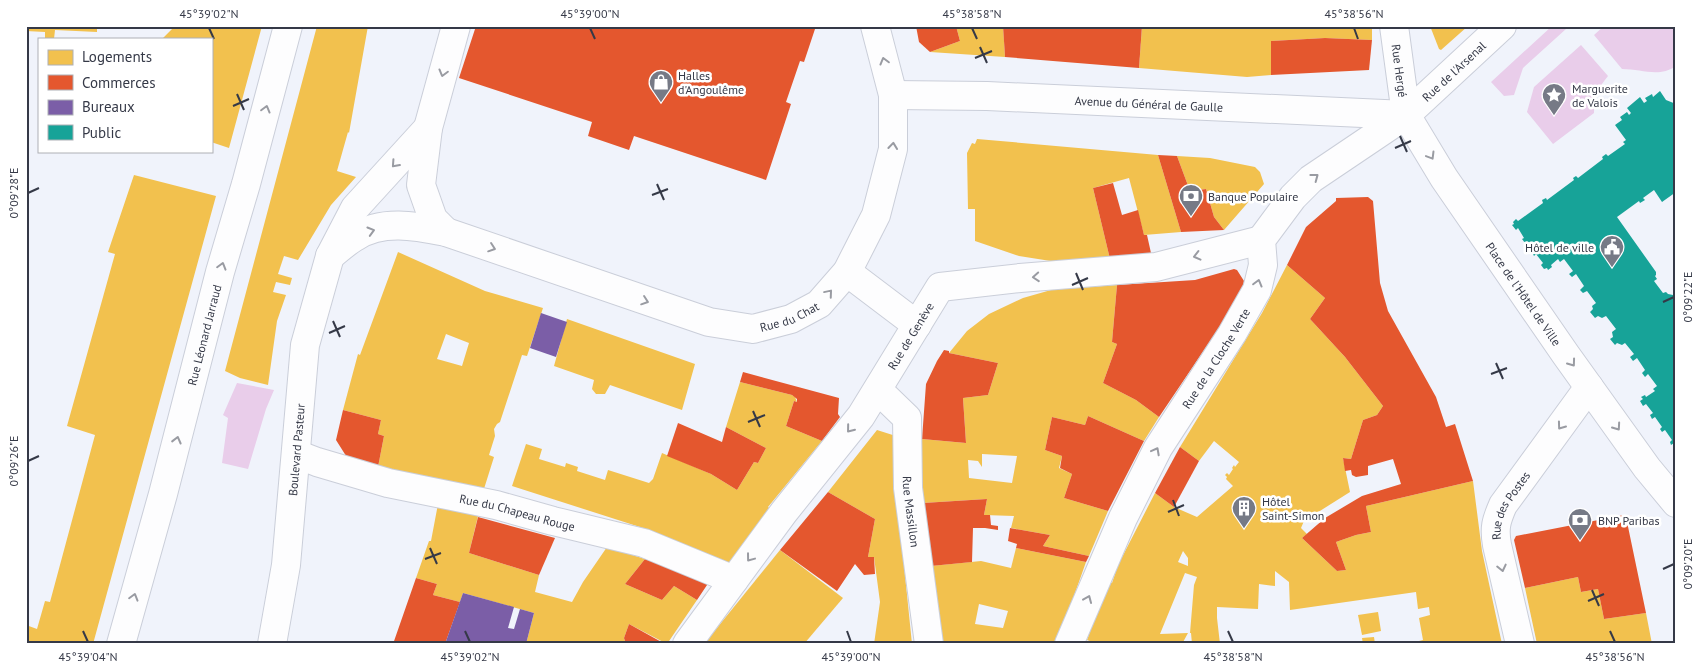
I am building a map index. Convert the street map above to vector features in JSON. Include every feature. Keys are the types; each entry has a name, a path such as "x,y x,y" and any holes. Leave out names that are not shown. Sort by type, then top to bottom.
{"street":[{"name":"Rue Léonard Jarraud","path":"121,644 288,26"},
{"name":"Boulevard Pasteur","path":"446,232 433,219 422,184 428,128 456,26"},
{"name":"Rue du Chat","path":"446,232 709,322 753,329 791,320 819,304 847,272 876,215 893,149 893,95 874,26"},
{"name":"Rue Hergé","path":"1394,26 1406,115"},
{"name":"Rue de l'Arsenal","path":"1406,115 1502,26"},
{"name":"Avenue du Général de Gaulle","path":"893,95 987,96 1406,115"},
{"path":"1261,240 1293,197 1311,179 1406,115"},
{"name":"Place de l'Hôtel de Ville","path":"1406,115 1444,178 1589,387 1647,468 1676,503"},
{"name":"Boulevard Pasteur","path":"272,644 286,565 305,345 330,256 355,208 428,128"},
{"path":"330,256 355,236 371,230 402,224 446,232"},
{"name":"Rue de Genève","path":"687,644 784,512 860,416 878,390 940,287 1020,278 1156,267 1261,240"},
{"name":"Rue de la Cloche Verte","path":"1069,644 1123,518 1158,448 1232,334 1257,290 1263,265 1261,240"},
{"path":"847,272 917,325"},
{"name":"Rue des Postes","path":"1520,644 1497,545 1496,519 1503,505 1589,387"},
{"name":"Rue Massillon","path":"878,390 907,418 908,488 929,644"},
{"name":"Rue du Chapeau Rouge","path":"296,454 388,483 496,505 644,543 734,580"}],"shaded area":[{"path":"1552,26 1567,26 1523,68 1514,95 1504,96 1491,82"},
{"path":"1604,26 1676,26 1676,66 1663,72 1622,69 1594,35"},
{"path":"1581,45 1608,76 1597,93 1594,113 1553,144 1527,112 1534,87"},
{"path":"237,383 274,390 266,409 248,469 222,463 228,418 223,415"}],"building: Logements":[{"path":"26,26 97,26 97,32 55,30 54,38 45,38 45,32 26,31"},
{"path":"175,26 262,26 229,148 212,142 212,38 163,38"},
{"path":"317,26 368,26 349,133 337,171 356,177 331,205 298,260 284,256 278,274 292,278 290,285 276,282 273,292 286,295 277,321 268,385 240,378 225,371"},
{"path":"956,26 1003,26 1005,57 930,52 960,41"},
{"path":"1142,26 1372,26 1372,40 1325,38 1271,41 1271,75 1247,77 1139,68"},
{"path":"1430,26 1468,26 1441,50"},
{"path":"977,139 1158,155 1181,232 1144,235 1129,178 1093,188 1110,259 1057,262 1019,256 975,241 975,209 968,209 967,153 972,143 975,144"},
{"path":"1177,156 1210,158 1255,167 1260,172 1264,184 1224,230 1214,217 1206,189 1190,191"},
{"path":"134,175 216,196 93,644 26,644 26,625 37,629 45,601 50,602 95,435 67,426 115,254 108,252"},
{"path":"398,252 485,291 543,308 527,356 522,355 500,422 494,429 495,436 489,455 494,457 483,492 378,467 384,436 378,434 381,420 343,410 358,354 360,355","holes":["446,334 469,343 462,366 437,359"]},
{"path":"1287,265 1325,298 1310,319 1345,357 1383,406 1377,415 1363,420 1351,459 1343,458 1350,492 1304,521 1301,528 1307,534 1302,538 1337,571 1346,570 1336,542 1371,532 1366,506 1473,481 1482,551 1502,644 1407,644 1423,640 1419,618 1430,615 1429,607 1418,609 1416,592 1290,610 1289,582 1275,571 1275,586 1259,584 1258,609 1217,607 1220,644 1192,644 1190,633 1194,585 1197,577 1185,573 1160,634 1188,633 1182,644 1098,644 1087,640 1108,581 1112,583 1118,565 1155,493 1174,507 1197,517 1233,486 1226,479 1225,475 1227,473 1229,475 1234,465 1235,467 1239,462 1214,441 1199,461 1180,447 1262,313","holes":["1183,551 1188,558 1188,566 1178,562"]},
{"path":"1117,285 1112,342 1117,344 1103,383 1136,400 1159,417 1144,441 1088,416 1085,425 1052,417 1045,450 1062,456 1059,468 1072,474 1064,498 1108,511 1089,556 1043,546 1050,535 1011,528 1014,516 984,515 987,499 923,503 920,462 922,439 966,443 963,398 988,395 998,363 949,353 967,331 989,314 1023,298 1051,290","holes":["982,454 1017,456 1012,483 969,478 968,460 978,461 982,467"]},
{"path":"567,319 695,364 682,410 610,385 605,394 596,394 592,389 594,380 554,366"},
{"path":"740,382 795,397 797,402 794,401 786,426 822,441 768,507 772,510 728,565 701,551 643,528 512,486 526,444 542,449 539,459 565,467 566,463 578,467 577,471 605,480 608,470 649,483 653,479 662,453 711,474 737,490 754,462 758,463 766,448 726,427"},
{"path":"877,430 899,437 900,526 912,644 874,644 880,602 874,557 868,557 875,519 828,492"},
{"path":"438,504 478,516 469,553 539,575 535,592 572,602 607,547 645,559 625,584 662,600 674,586 697,600 667,644 629,624 624,638 626,644 526,644 534,613 463,593 460,602 433,595 437,584 416,578 429,541 431,541"},
{"path":"1016,548 1086,562 1057,644 942,644 931,566 981,561 1011,568","holes":["979,604 1008,611 1003,628 975,624"]},
{"path":"780,550 843,598 804,644 704,644"},
{"path":"1578,577 1581,592 1598,589 1604,619 1646,613 1652,644 1537,644 1525,588"},
{"path":"1378,612 1381,631 1362,635 1358,615"},
{"path":"1374,637 1375,644 1363,644 1362,638"}],"building: Commerces":[{"name":"Halles d'Angoulême","path":"476,26 816,26 804,62 800,61 786,102 791,104 766,180 634,136 629,150 588,136 592,122 459,78"},
{"path":"916,26 956,26 960,41 930,52 919,42"},
{"path":"1003,26 1142,26 1139,68 1005,57"},
{"path":"1325,38 1372,40 1369,70 1271,75 1271,41"},
{"path":"1158,155 1177,156 1190,191 1206,189 1214,217 1224,230 1181,232"},
{"path":"1113,183 1122,215 1138,210 1151,253 1135,258 1110,259 1093,188"},
{"path":"1368,197 1373,201 1380,283 1388,311 1436,397 1446,427 1455,424 1473,481 1366,506 1371,532 1336,542 1346,570 1337,571 1302,538 1325,518 1362,496 1401,484 1393,459 1368,466 1368,475 1356,477 1352,475 1351,470 1345,471 1343,458 1351,459 1363,420 1377,415 1383,406 1345,357 1310,319 1325,298 1287,265 1306,227 1336,201 1336,198"},
{"path":"1234,269 1237,270 1244,281 1243,290 1159,417 1136,400 1103,383 1117,344 1112,342 1117,285 1195,280"},
{"path":"944,350 949,351 949,353 998,363 988,395 963,398 966,443 922,439 926,384"},
{"path":"743,372 839,398 838,414 840,417 822,441 786,426 794,401 797,402 797,399 792,395 740,382"},
{"path":"343,410 381,420 378,434 384,436 378,467 348,459 336,440"},
{"path":"1088,416 1144,441 1108,511 1064,498 1072,474 1060,468 1062,456 1045,450 1052,417 1085,425"},
{"path":"678,423 722,442 726,427 766,448 758,463 754,462 737,490 711,474 667,456"},
{"path":"1180,447 1199,461 1174,507 1155,493"},
{"path":"828,492 875,519 868,557 874,557 875,574 864,575 855,564 837,591 780,550"},
{"path":"987,499 984,515 990,515 991,525 998,526 998,530 973,528 972,562 931,566 923,503"},
{"path":"1624,515 1626,517 1646,613 1604,619 1598,589 1581,592 1578,577 1525,588 1514,540 1516,536"},
{"path":"478,517 555,538 539,575 469,553"},
{"path":"1010,528 1050,535 1043,546 1089,556 1086,562 1016,548 1017,544 1008,541"},
{"path":"645,559 709,578 709,582 697,600 674,586 662,600 625,584"},
{"path":"416,578 437,584 433,595 460,602 445,644 393,644"},
{"path":"629,624 665,644 626,644 624,638"}],"building: Bureaux":[{"path":"541,313 567,322 556,357 530,348"},
{"path":"463,593 514,607 508,628 514,629 520,609 534,613 526,644 445,644"}],"building: Public":[{"name":"Hôtel de ville","path":"1660,91 1666,100 1676,104 1676,192 1662,202 1654,190 1643,198 1645,200 1640,203 1639,201 1617,217 1656,272 1655,276 1657,279 1654,281 1663,293 1666,292 1676,298 1676,445 1674,443 1671,445 1670,442 1672,440 1665,430 1662,432 1660,429 1662,427 1655,417 1652,419 1650,415 1653,413 1646,404 1643,406 1640,401 1643,399 1641,397 1645,395 1646,397 1655,391 1653,389 1657,386 1648,374 1645,377 1642,373 1645,370 1637,358 1633,361 1630,357 1634,354 1625,343 1622,345 1617,343 1615,345 1610,339 1613,337 1612,332 1616,329 1606,316 1595,318 1590,312 1593,309 1592,306 1596,303 1587,291 1583,293 1580,290 1584,286 1576,274 1572,277 1569,274 1573,271 1564,259 1560,262 1558,259 1548,270 1547,268 1544,269 1541,265 1543,263 1536,254 1534,256 1532,252 1534,250 1527,241 1525,243 1522,239 1524,238 1518,228 1516,230 1512,225 1516,219 1518,221 1543,203 1542,200 1546,198 1547,200 1574,180 1573,178 1576,176 1578,178 1603,159 1602,157 1606,154 1608,156 1625,144 1623,142 1626,140 1615,125 1622,120 1620,117 1627,112 1629,115 1631,113 1627,108 1640,97 1644,103 1647,101 1645,98 1652,94 1653,97"}],"place":[{"name":"Halles d'Angoulême","path":"661,103"},
{"name":"Marguerite de Valois","path":"1554,116"},
{"name":"Banque Populaire","path":"1191,217"},
{"name":"Hôtel de ville","path":"1612,268"},
{"name":"Hôtel Saint-Simon","path":"1244,529"},
{"name":"BNP Paribas","path":"1580,541"}]}
